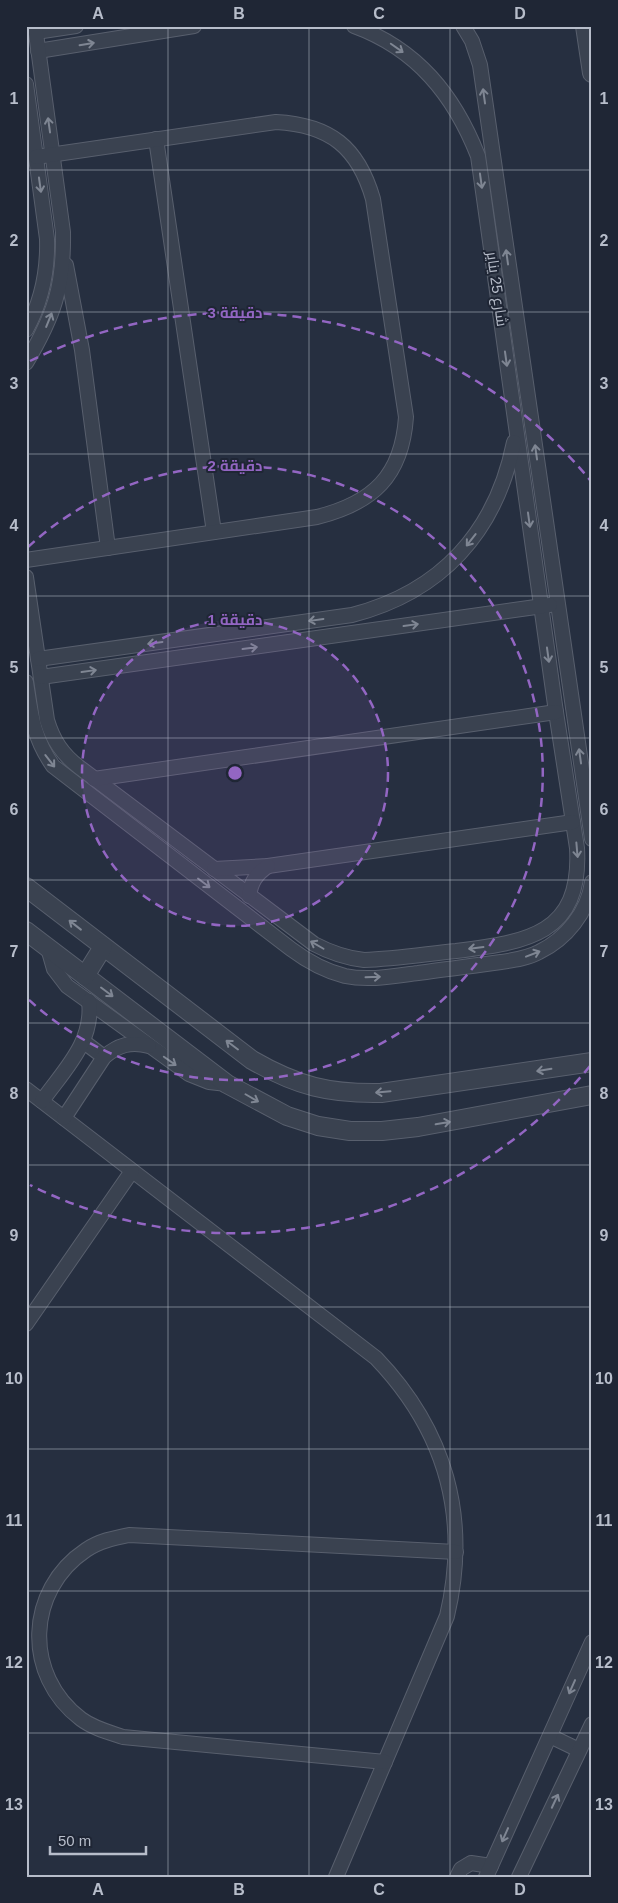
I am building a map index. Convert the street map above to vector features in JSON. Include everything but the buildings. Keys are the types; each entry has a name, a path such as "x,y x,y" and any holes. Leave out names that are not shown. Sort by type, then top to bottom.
{"street":[{"path":"26,362 49,321 61,278 64,255 64,232 35,29 76,26"},
{"path":"38,51 194,26"},
{"name":"شارع 25 يناير","path":"50,731 70,760 249,896 314,944 330,953 364,960 384,959 497,946 514,942 531,937 546,929 559,917 569,903 576,887 578,870 573,822 478,156 467,129 448,97 436,82 416,62 393,45 368,31 354,26"},
{"name":"شارع 25 يناير","path":"463,26 472,41 480,64 592,839"},
{"path":"585,26 592,73"},
{"path":"26,84 47,239 48,259 46,279 41,298 26,330"},
{"path":"26,560 317,516 349,507 363,499 387,477 402,449 406,416 373,199 369,185 355,158 339,142 320,130 276,122 36,157"},
{"path":"156,138 214,532"},
{"path":"64,255 82,350 108,548"},
{"path":"497,290 512,287"},
{"path":"38,659 352,615 376,609 407,595 436,576 460,553 482,527 498,497 510,465 517,432"},
{"path":"26,577 50,731 36,736"},
{"path":"41,677 558,604"},
{"path":"352,615 355,633"},
{"path":"26,682 36,736 43,752 53,766 307,961 332,972 346,976 366,978 518,959 538,952 556,941 572,926 584,908 592,882"},
{"path":"94,779 556,712"},
{"path":"214,869 268,866 573,822"},
{"path":"162,850 171,836"},
{"path":"179,864 188,850"},
{"path":"249,896 253,882 262,870 268,866"},
{"path":"26,887 252,1060 301,1084 327,1090 354,1093 381,1092 592,1062"},
{"path":"26,931 227,1084 286,1116 318,1126 350,1131 382,1131 418,1127 592,1095"},
{"path":"85,976 103,947"},
{"path":"48,948 51,962 57,975 67,986 194,1077 209,1082 227,1084"},
{"path":"42,1101 84,1042 89,1026 89,1001"},
{"path":"84,1042 104,1057"},
{"path":"64,1118 104,1057 125,1045 141,1044 149,1046"},
{"path":"26,1089 376,1358 413,1402 428,1427 444,1467 454,1509 456,1552 452,1595 447,1616 336,1877"},
{"path":"26,1324 132,1171"},
{"path":"385,1762 123,1736 102,1730 82,1720 65,1705 52,1687 43,1666 39,1644 39,1622 45,1600 55,1580 70,1563 87,1549 107,1540 129,1535 456,1552"},
{"path":"458,1877 461,1869 471,1863 488,1871 592,1642"},
{"path":"520,1877 592,1724"},
{"path":"550,1736 580,1750"}]}
